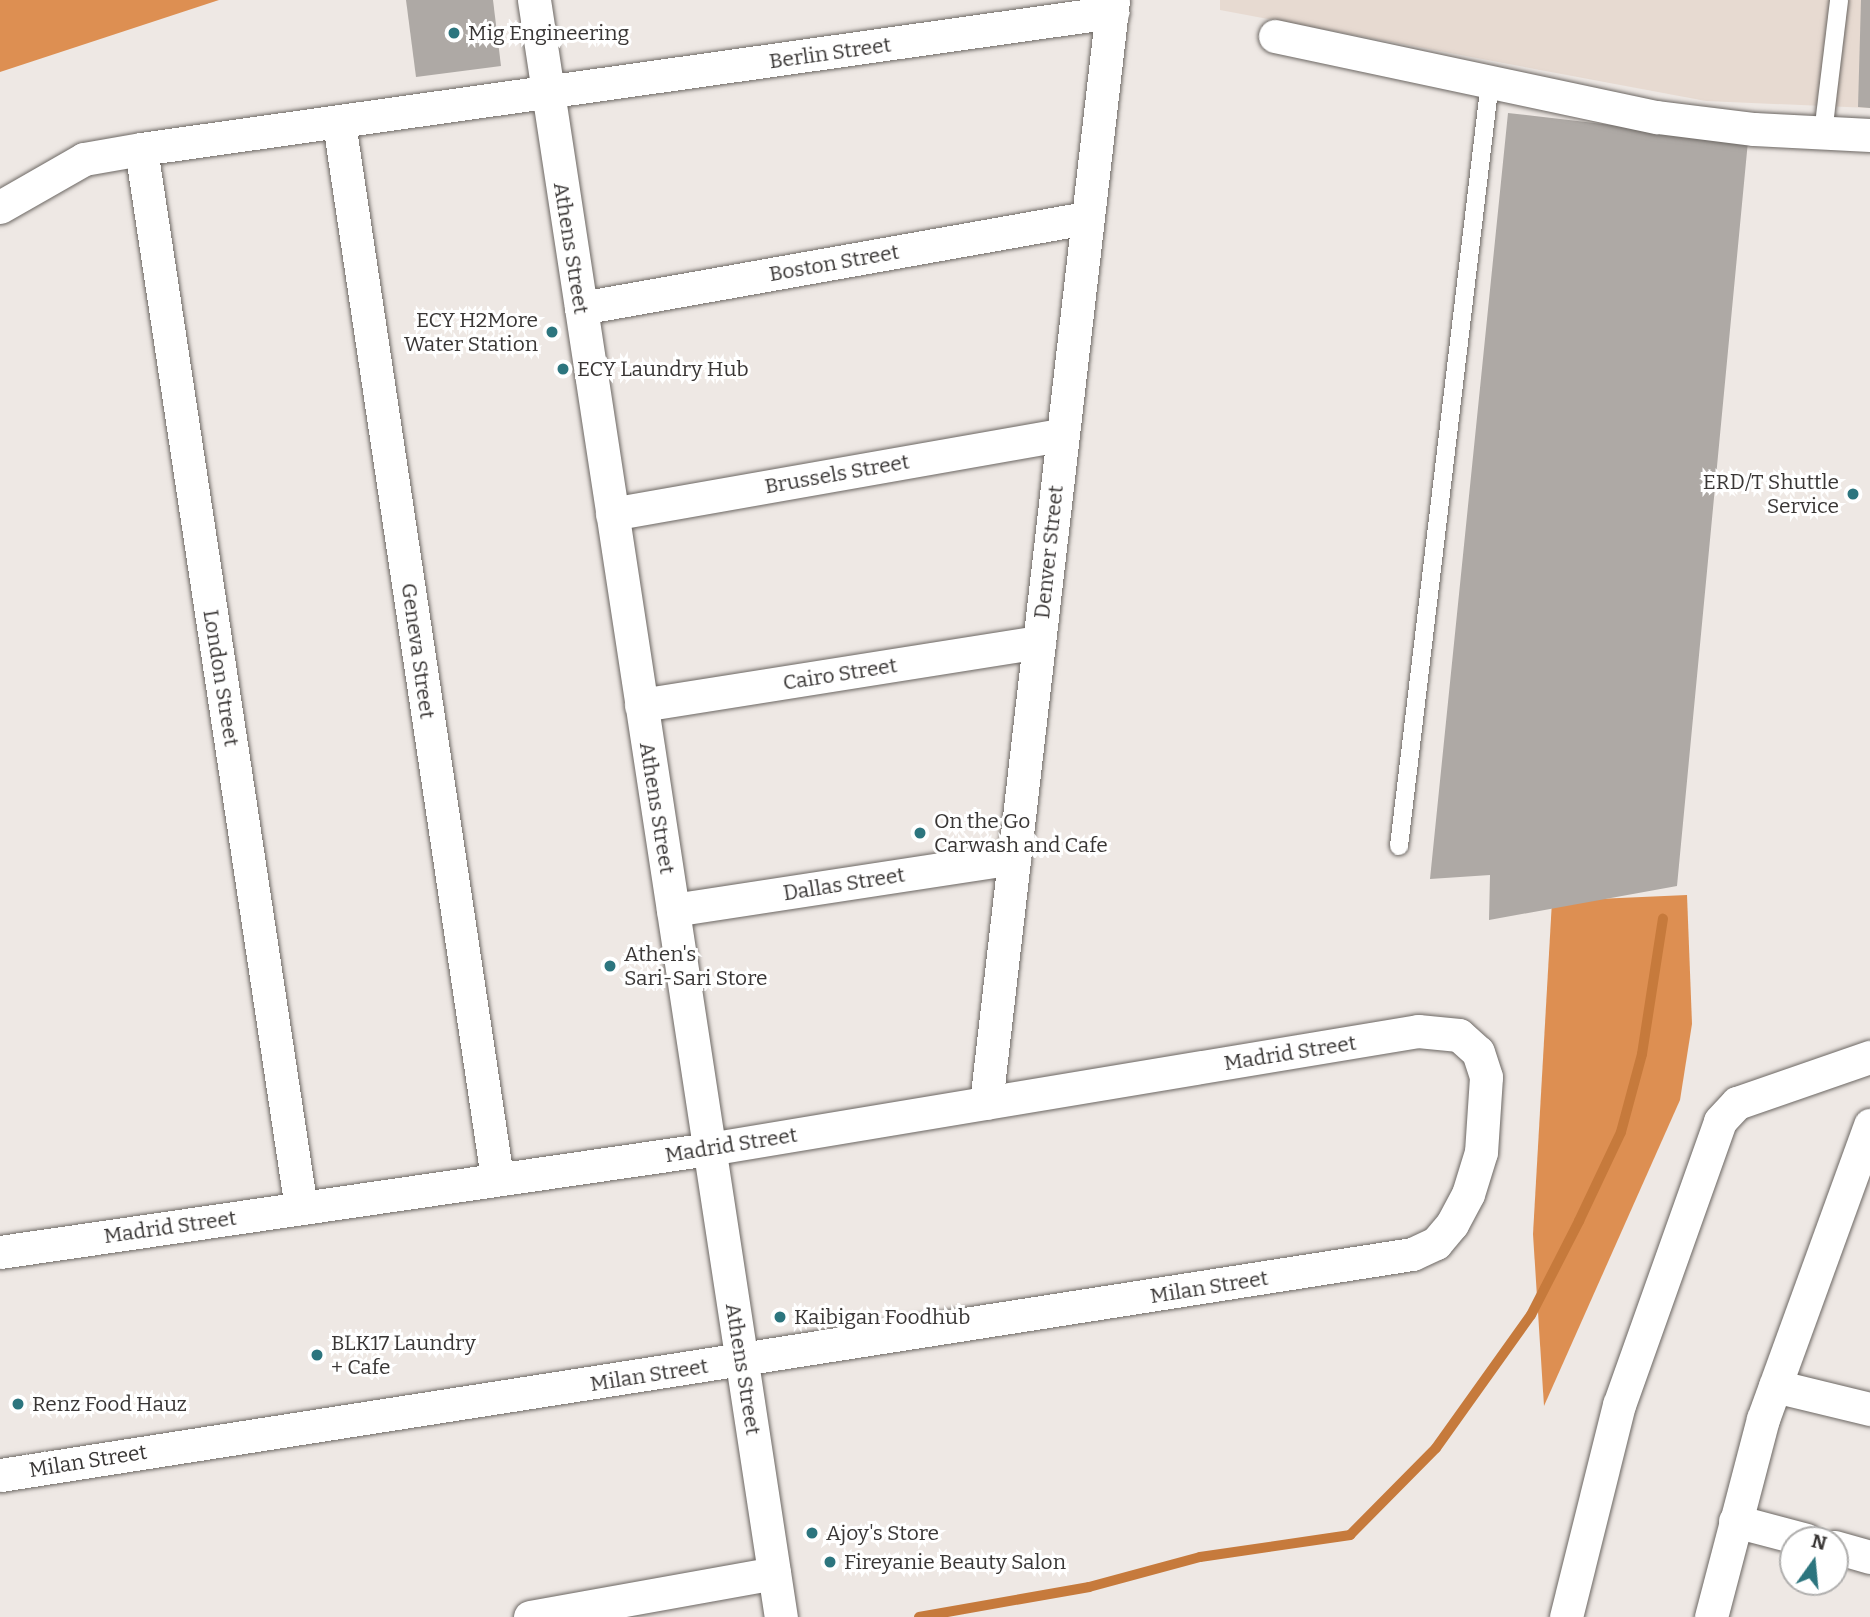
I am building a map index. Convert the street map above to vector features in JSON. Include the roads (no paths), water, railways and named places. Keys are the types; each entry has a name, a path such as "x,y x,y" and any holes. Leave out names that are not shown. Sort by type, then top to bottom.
{"street":[{"name":"Athens Street","path":"534,0 781,1617"},
{"name":"Berlin Street","path":"0,207 84,159 548,94 1113,6"},
{"name":"Denver Street","path":"986,1103 1113,6"},
{"path":"1275,36 1657,117 1870,135"},
{"name":"Geneva Street","path":"339,123 497,1178"},
{"name":"London Street","path":"141,149 301,1208"},
{"name":"Boston Street","path":"580,307 1087,218"},
{"name":"Brussels Street","path":"612,514 1062,435"},
{"name":"Cairo Street","path":"641,705 1039,642"},
{"name":"Dallas Street","path":"673,910 1014,858"},
{"name":"Madrid Street","path":"0,1252 709,1149 1418,1031 1459,1035 1478,1052 1486,1077 1486,1116 1481,1152 1452,1224"},
{"path":"1566,1617 1619,1405 1720,1121 1737,1104 1759,1094 1870,1058"},
{"path":"1711,1617 1735,1521 1775,1386 1870,1125"},
{"name":"Milan Street","path":"0,1475 1412,1254 1436,1243 1452,1224"},
{"path":"1775,1386 1870,1409"},
{"path":"1735,1521 1779,1533"},
{"path":"1849,1552 1870,1557"},
{"path":"530,1617 774,1573"}],"lane":[{"path":"1823,133 1839,0"},
{"path":"1399,846 1490,82"}],"waterway":[{"path":"919,1617 1089,1587 1200,1557 1350,1535 1436,1448 1531,1315 1579,1221 1621,1132 1642,1054 1663,919"}],"place":[{"name":"Mig Engineering","path":"454,33"},
{"name":"ECY H2More Water Station","path":"552,332"},
{"name":"ECY Laundry Hub","path":"563,369"},
{"name":"ERD/T Shuttle Service","path":"1853,494"},
{"name":"On the Go Carwash and Cafe","path":"920,833"},
{"name":"Athen's Sari-Sari Store","path":"610,966"},
{"name":"Kaibigan Foodhub","path":"780,1317"},
{"name":"BLK17 Laundry + Cafe","path":"317,1355"},
{"name":"Renz Food Hauz","path":"18,1404"},
{"name":"Ajoy's Store","path":"812,1533"},
{"name":"Fireyanie Beauty Salon","path":"830,1562"}]}
